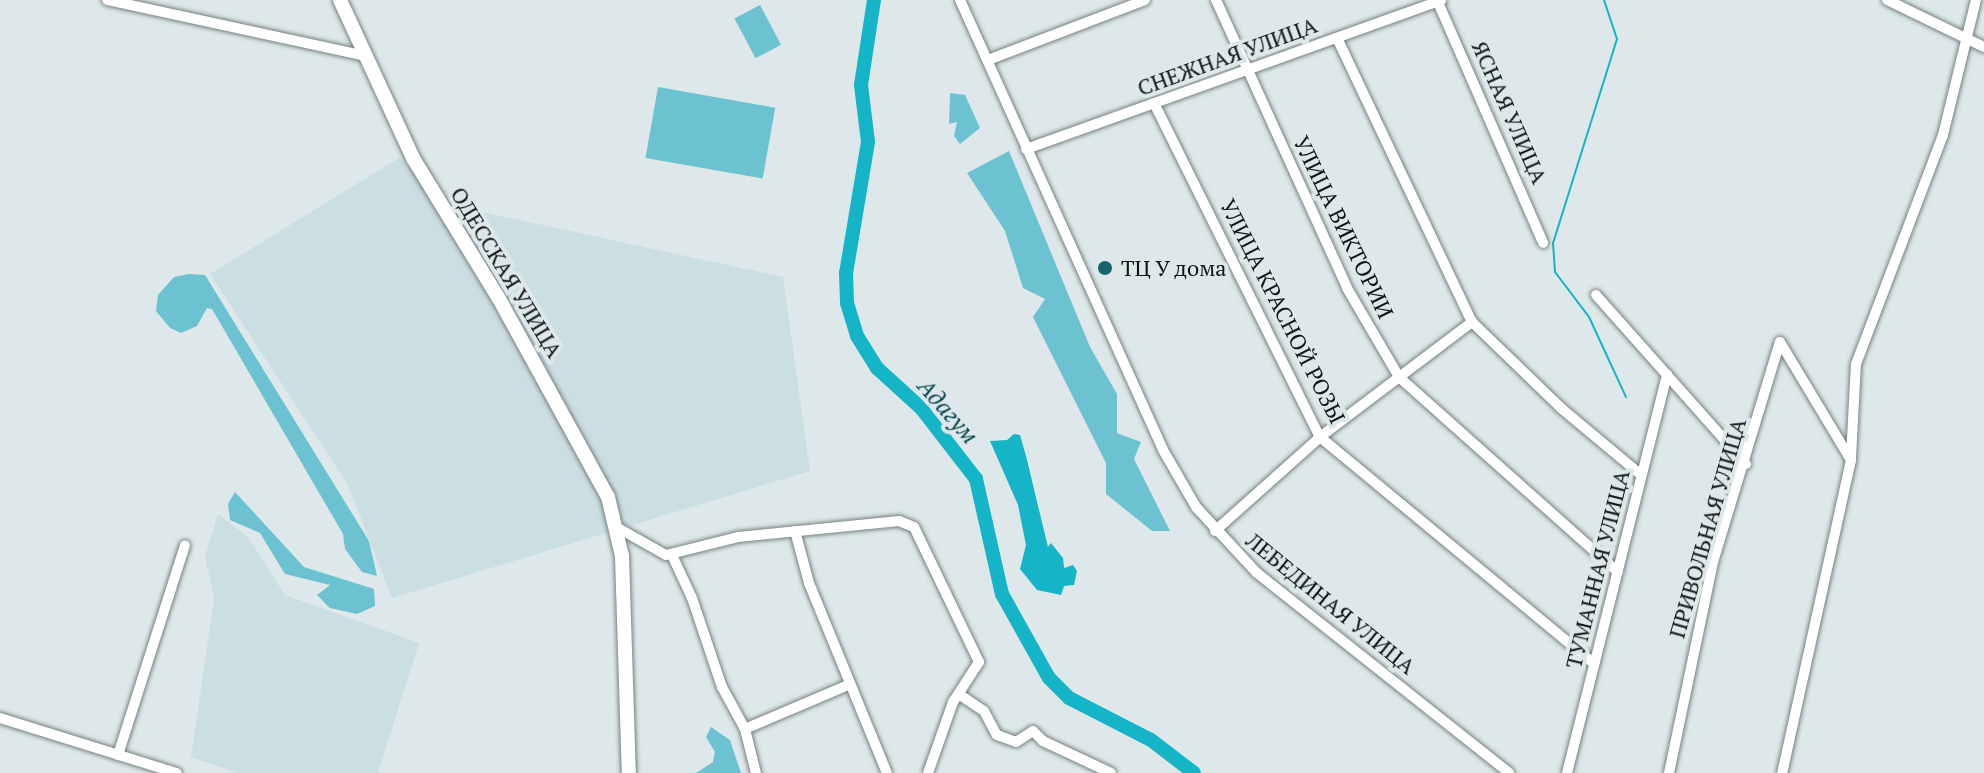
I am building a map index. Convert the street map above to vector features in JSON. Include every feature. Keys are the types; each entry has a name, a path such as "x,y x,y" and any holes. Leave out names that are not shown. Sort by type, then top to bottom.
{"main road":[{"name":"ОДЕССКАЯ УЛИЦА","path":"340,0 413,158 542,374 608,497 618,528 629,773"}],"street":[{"path":"107,0 365,56"},
{"name":"ЛЕБЕДИНАЯ УЛИЦА","path":"960,0 1163,450 1215,531 1257,573 1509,773"},
{"path":"988,60 1119,4 1145,0"},
{"name":"УЛИЦА ВИКТОРИИ","path":"1216,0 1347,288 1399,377 1618,572"},
{"name":"СНЕЖНАЯ УЛИЦА","path":"1026,149 1214,78 1247,73 1439,0"},
{"name":"ЯСНАЯ УЛИЦА","path":"1439,0 1543,243"},
{"path":"1887,0 1984,47"},
{"path":"1782,773 1851,460 1856,364 1943,135 1976,0"},
{"path":"1337,38 1472,322 1561,408 1640,474"},
{"name":"УЛИЦА КРАСНОЙ РОЗЫ","path":"1154,103 1320,437 1594,664"},
{"path":"1596,295 1746,464"},
{"path":"1215,531 1320,437 1472,322"},
{"name":"ПРИВОЛЬНАЯ УЛИЦА","path":"1669,773 1713,562 1746,464 1780,342 1851,460"},
{"name":"ТУМАННАЯ УЛИЦА","path":"1567,773 1667,374"},
{"path":"618,528 637,535 658,555 672,555 738,537 899,521 914,527 979,662 960,695 928,773"},
{"path":"795,531 809,583 848,685 887,773"},
{"path":"118,755 185,545"},
{"path":"672,555 692,598 722,687 745,729 756,773"},
{"path":"745,729 848,685"},
{"path":"960,695 984,711 997,735 1016,742 1033,731 1043,741 1111,773"},
{"path":"0,718 177,773"}],"shaded area":[{"path":"760,5 781,45 756,58 734,19"},
{"path":"658,87 775,108 763,179 645,158"},
{"path":"950,93 965,95 980,128 960,144 954,136 957,122 949,124"},
{"path":"1009,151 1090,347 1117,394 1117,433 1141,442 1134,459 1170,531 1152,531 1106,494 1106,463 1033,317 1045,299 1023,288 1005,231 967,173"},
{"path":"399,158 450,205 783,277 810,471 392,598 348,485 210,274"},
{"path":"205,275 369,541 377,576 362,572 345,549 343,534 212,309 207,308 197,326 181,333 170,328 156,311 158,295 174,277"},
{"path":"1014,434 1020,435 1048,547 1051,543 1063,558 1064,568 1073,565 1077,571 1074,585 1064,586 1061,595 1037,590 1020,569 1026,545 1018,505 990,441 1007,440"},
{"path":"235,492 304,567 374,589 375,606 357,614 330,608 317,595 330,585 285,574 260,533 230,520 228,504"},
{"path":"218,514 248,537 285,595 419,643 378,773 238,773 191,757 214,599 205,556"},
{"path":"711,727 730,740 741,773 696,773 713,762 715,752 706,737"}],"waterway":[{"name":"Адагум","path":"874,0 861,85 868,142 846,273 847,303 857,336 877,368 921,408 976,479 1002,594 1049,678 1069,698 1151,740 1194,773"},
{"path":"1604,0 1617,39 1553,243 1555,272 1589,317 1626,397"}],"place":[{"name":"ТЦ У дома","path":"1105,268"}]}
